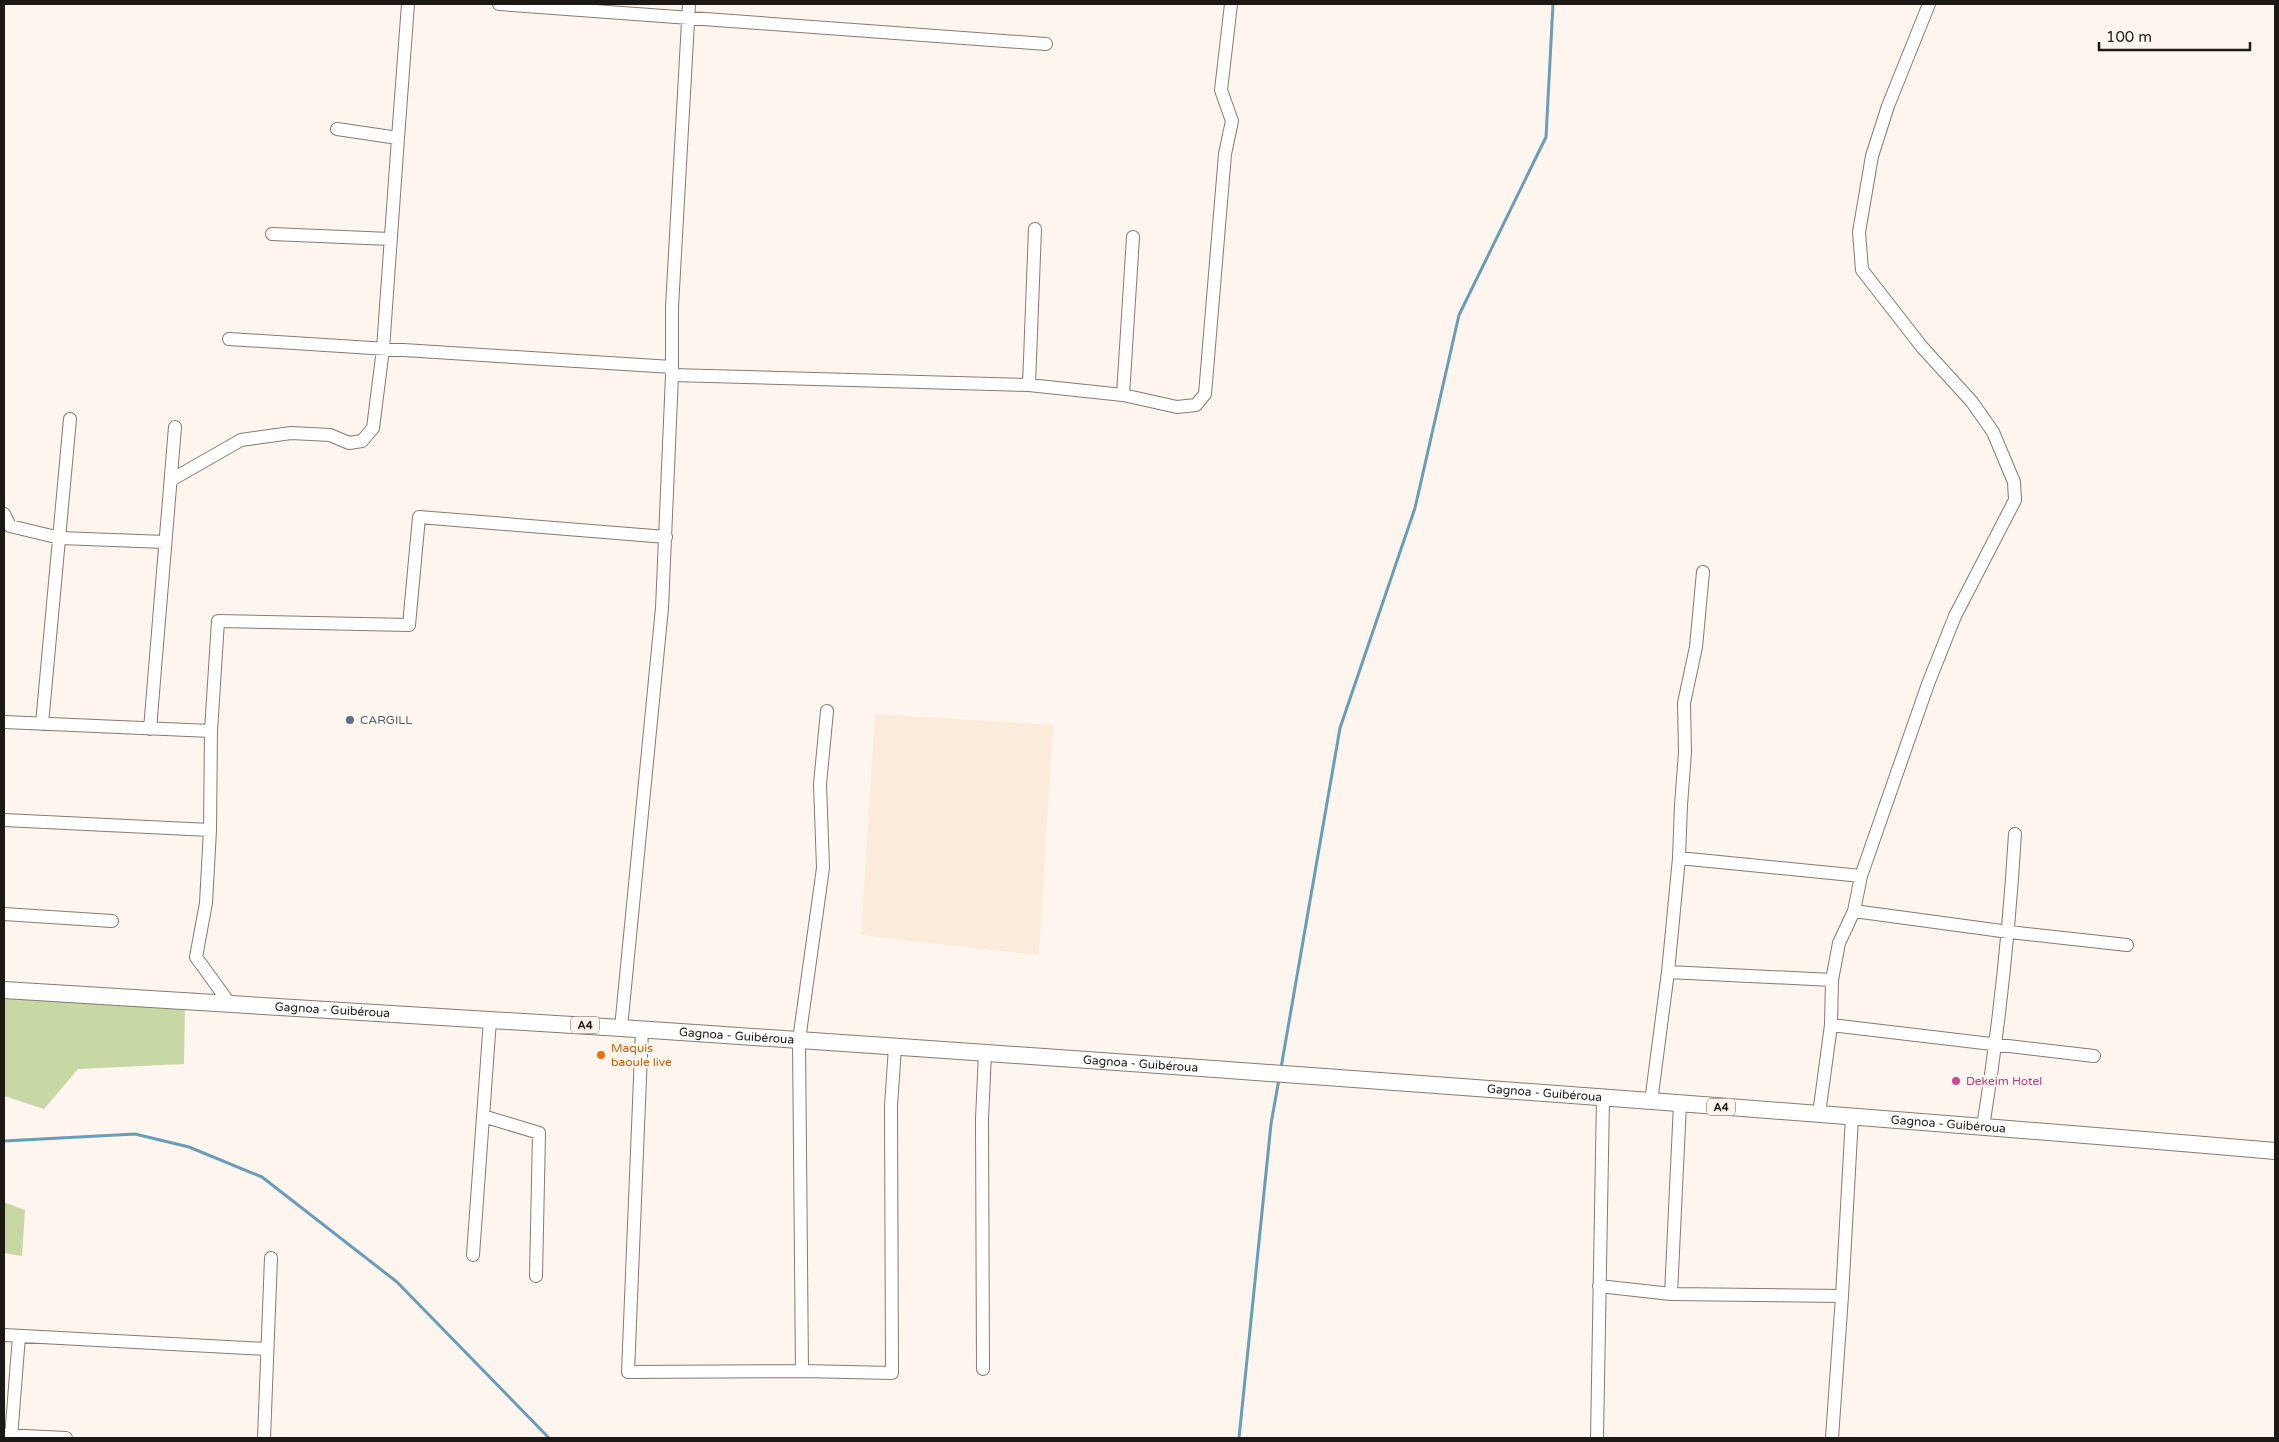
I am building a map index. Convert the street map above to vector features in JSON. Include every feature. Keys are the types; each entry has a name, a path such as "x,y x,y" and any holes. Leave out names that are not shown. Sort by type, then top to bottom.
{"main road":[{"name":"Gagnoa - Guibéroua","path":"4,990 642,1029 985,1053 1819,1114 2275,1151"}],"street":[{"path":"171,480 241,440 291,432 330,435 349,443 362,442 373,428 382,349 408,4"},
{"path":"499,4 1046,44"},
{"path":"621,1028 662,608 672,371 672,307 689,4"},
{"path":"228,339 672,371 1029,385 1124,396 1177,407 1196,404 1205,394 1225,154 1232,121 1221,90 1231,4"},
{"path":"1819,1114 1831,1025 1832,980 1839,943 1854,911 1861,876 1928,684 1955,616 2015,500 2014,482 1993,432 1972,402 1922,346 1862,270 1859,232 1872,156 1888,106 1930,4"},
{"path":"337,129 398,138"},
{"path":"1029,385 1035,230"},
{"path":"272,234 390,239"},
{"path":"1124,396 1133,237"},
{"path":"42,724 70,419"},
{"path":"150,729 175,427"},
{"path":"4,514 10,526 60,538 165,542"},
{"path":"230,1004 196,957 206,904 210,830 211,732 218,621 409,625 418,517 666,537"},
{"path":"1650,1102 1668,972 1679,858 1685,752 1684,703 1696,647 1703,572"},
{"path":"802,1371 800,1040 823,868 820,784 827,711"},
{"path":"4,722 211,732"},
{"path":"4,820 210,830"},
{"path":"1983,1127 1996,1043 2009,932 2015,834"},
{"path":"1679,858 1861,876"},
{"path":"1854,911 2009,932 2127,945"},
{"path":"4,914 112,921"},
{"path":"1668,972 1832,980"},
{"path":"474,1256 490,1020"},
{"path":"1831,1025 2094,1056"},
{"path":"642,1029 628,1372 802,1371 892,1373 891,1106 895,1047"},
{"path":"983,1369 982,1128 985,1053"},
{"path":"1597,1438 1603,1098"},
{"path":"1671,1294 1680,1104"},
{"path":"483,1116 539,1133 536,1276"},
{"path":"1832,1438 1852,1117"},
{"path":"264,1438 271,1258"},
{"path":"1599,1286 1671,1294 1842,1296"},
{"path":"4,1335 267,1349"},
{"path":"19,1336 9,1436 66,1438"}],"shaded area":[{"path":"875,714 1053,725 1039,955 861,935"}],"green space":[{"path":"4,992 185,1005 184,1064 78,1069 44,1109 4,1096"},
{"path":"4,1202 25,1210 22,1256 4,1253"}],"waterway":[{"path":"1281,1068 1340,728 1415,508 1459,315 1546,137 1553,4"},
{"path":"1239,1438 1271,1124 1279,1079"},
{"path":"4,1141 135,1134 189,1147 262,1177 397,1282 549,1438"}],"place":[{"name":"CARGILL","path":"350,720"},
{"name":"Maquis baoule live","path":"601,1055"},
{"name":"Dekeim Hotel","path":"1956,1081"}]}
